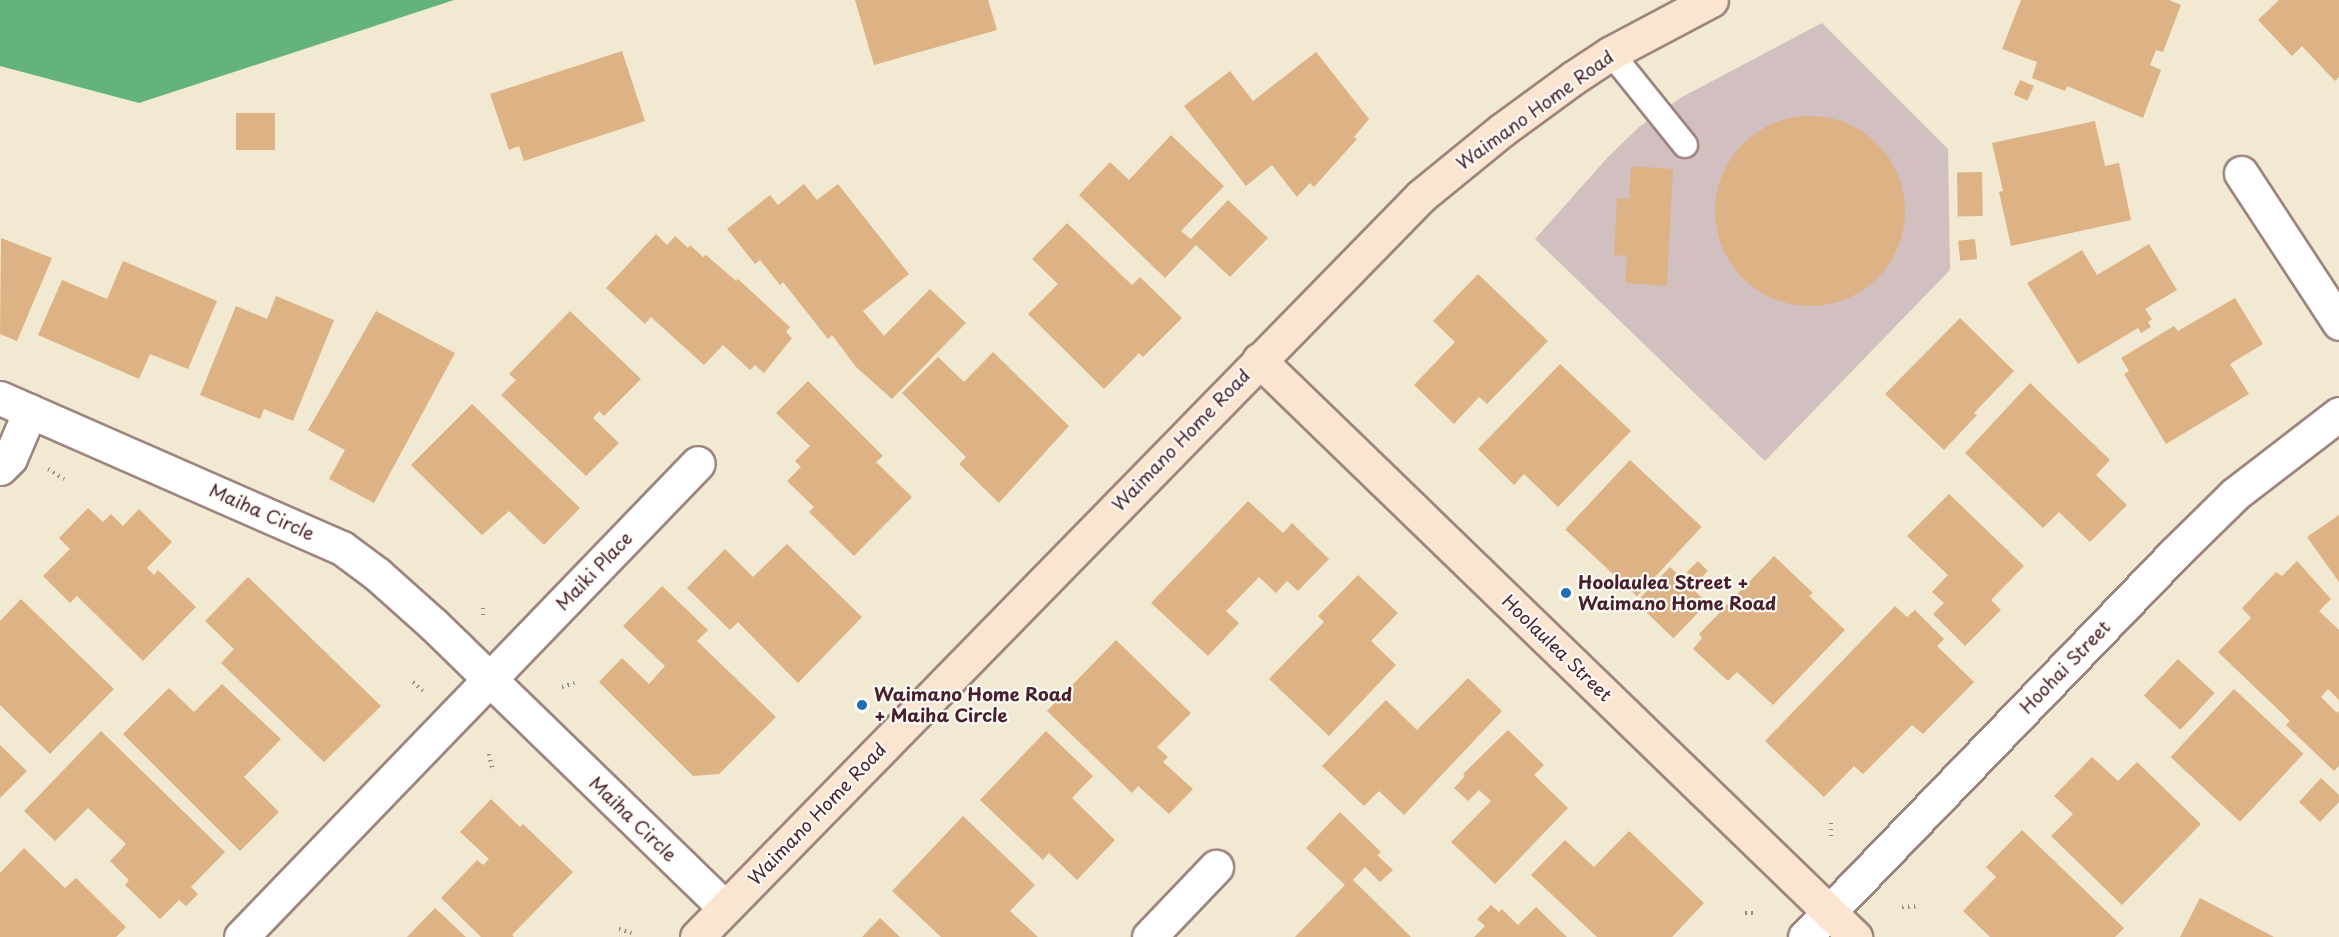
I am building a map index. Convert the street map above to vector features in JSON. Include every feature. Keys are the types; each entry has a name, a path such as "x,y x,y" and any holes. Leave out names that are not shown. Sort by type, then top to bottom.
{"street":[{"name":"Waimano Home Road","path":"697,937 1420,195 1502,130 1611,53 1711,0"},
{"path":"2241,173 2339,322"},
{"name":"Hoolaulea Street","path":"1259,360 1855,937"},
{"name":"Maiha Circle","path":"0,398 342,548 377,574 490,680 725,908"},
{"path":"0,468 10,458 30,411"},
{"name":"Hoohai Street","path":"1805,937 2175,553 2235,494 2339,414"},
{"name":"Maiki Place","path":"490,680 698,463"},
{"path":"241,937 490,680"},
{"path":"1149,937 1216,867"}],"lane":[{"path":"1611,53 1685,145"}],"path":[{"path":"48,469 64,479"},
{"path":"483,604 483,615"},
{"path":"413,682 423,691"},
{"path":"562,687 574,683"},
{"path":"489,754 493,772"},
{"path":"1831,824 1831,837"},
{"path":"1902,907 1920,906"},
{"path":"1745,913 1757,914"},
{"path":"619,929 632,933"}],"shaded area":[{"path":"1822,23 1948,149 1950,270 1765,461 1535,239 1608,157 1639,127 1682,97"}],"green space":[{"path":"0,0 454,0 139,103 0,66"}],"building":[{"path":"855,0 988,0 997,30 874,65"},
{"path":"2021,0 2169,0 2181,5 2163,52 2156,50 2150,65 2161,70 2143,118 2067,86 2065,91 2032,78 2037,62 2002,49"},
{"path":"2279,0 2339,0 2339,77 2335,81 2302,46 2292,56 2258,20"},
{"path":"622,51 645,121 524,161 519,146 509,150 490,94"},
{"path":"1316,52 1369,119 1354,137 1357,139 1314,187 1310,183 1297,197 1272,165 1246,186 1184,106 1230,71 1253,101"},
{"path":"2020,80 2034,86 2028,101 2014,95"},
{"path":"236,113 275,113 275,150 236,150"},
{"path":"1801,116 1819,116 1855,127 1870,137 1884,151 1901,183 1905,211 1901,239 1894,256 1884,271 1870,285 1838,302 1819,306 1801,306 1765,295 1750,285 1736,271 1719,239 1715,220 1715,202 1726,166 1736,151 1750,137 1782,120"},
{"path":"2095,121 2105,166 2119,163 2131,220 2011,246 1999,192 2003,191 1992,143"},
{"path":"1171,135 1224,186 1181,231 1191,239 1228,200 1268,238 1230,277 1196,245 1165,278 1079,195 1110,162 1129,180"},
{"path":"1631,166 1673,169 1667,286 1625,283 1627,256 1614,255 1617,198 1629,199"},
{"path":"1957,172 1982,172 1983,216 1958,216"},
{"path":"804,184 817,200 838,184 909,274 863,311 884,336 930,289 966,323 892,399 856,367 832,335 828,339 783,282 780,285 760,260 755,264 727,229 770,195 778,205"},
{"path":"1067,223 1132,285 1140,277 1182,318 1143,357 1139,353 1104,389 1028,314 1058,284 1032,259"},
{"path":"656,234 667,245 675,236 688,248 690,245 703,257 706,255 736,281 738,279 790,327 786,332 792,338 764,373 755,365 750,370 723,345 704,365 651,317 645,324 606,288"},
{"path":"1,238 52,258 17,341 0,334"},
{"path":"1975,239 1977,259 1960,261 1958,241"},
{"path":"2149,244 2177,290 2145,309 2152,319 2148,322 2151,327 2141,333 2138,328 2078,364 2027,283 2082,250 2097,275"},
{"path":"123,261 217,301 188,369 150,354 139,379 38,335 62,280 107,299"},
{"path":"1478,274 1548,341 1487,404 1479,397 1454,424 1414,385 1455,342 1433,321"},
{"path":"276,296 334,320 293,421 264,409 260,419 200,395 236,306 267,319"},
{"path":"2235,298 2263,344 2230,364 2249,394 2166,444 2124,374 2129,371 2121,358 2174,326 2178,331"},
{"path":"376,311 455,353 374,503 329,479 345,450 308,430"},
{"path":"570,311 641,379 604,416 599,411 593,418 619,443 586,476 501,395 516,380 509,374"},
{"path":"1960,318 2014,371 1974,413 1977,415 1944,450 1885,394"},
{"path":"993,352 1069,426 999,503 959,464 966,457 902,393 938,357 964,382"},
{"path":"1560,364 1631,431 1558,507 1524,474 1514,485 1478,449"},
{"path":"808,381 883,456 876,462 912,497 854,556 809,512 814,507 787,481 801,467 795,461 810,446 776,413"},
{"path":"2030,383 2110,460 2096,475 2127,505 2090,542 2059,512 2043,528 1965,453"},
{"path":"472,404 580,508 544,545 509,511 482,535 411,465"},
{"path":"1630,460 1702,527 1637,596 1565,529"},
{"path":"1949,494 2024,566 1991,600 2001,610 1965,646 1933,614 1944,603 1932,592 1948,575 1907,536"},
{"path":"1248,501 1283,533 1292,523 1329,559 1298,591 1287,581 1276,593 1259,577 1226,611 1239,623 1208,656 1151,603"},
{"path":"88,508 103,522 111,514 123,526 139,509 172,542 147,568 154,575 158,570 196,607 143,661 77,596 70,603 43,576 70,549 59,538"},
{"path":"2339,515 2339,582 2307,537"},
{"path":"787,544 862,617 798,683 738,622 730,630 687,588 725,549 753,577"},
{"path":"1774,556 1813,593 1809,596 1845,630 1773,705 1737,672 1728,681 1693,649 1702,638 1699,634"},
{"path":"1698,561 1708,571 1697,582 1687,572"},
{"path":"2297,561 2331,599 2319,611 2339,630 2339,700 2328,689 2321,697 2337,713 2339,711 2339,766 2334,771 2286,725 2290,721 2218,652 2251,618 2242,608 2276,572 2282,576"},
{"path":"1670,567 1707,603 1673,638 1636,602"},
{"path":"1358,575 1398,613 1371,641 1396,665 1329,736 1269,679 1324,622 1318,616"},
{"path":"248,577 381,706 324,762 221,663 234,649 205,621"},
{"path":"662,586 708,630 697,641 776,717 719,774 693,776 599,682 622,658 649,684 665,666 623,626"},
{"path":"21,599 114,689 50,754 0,705 0,621"},
{"path":"1895,606 1907,617 1915,610 1944,639 1937,646 1974,682 1923,734 1912,725 1863,774 1854,766 1824,797 1765,741"},
{"path":"1116,640 1191,713 1157,747 1168,757 1163,762 1193,789 1169,814 1138,786 1132,793 1047,711"},
{"path":"2178,659 2215,693 2180,730 2144,696"},
{"path":"1468,678 1502,711 1404,815 1379,791 1364,806 1322,766 1386,700 1417,730"},
{"path":"222,684 281,739 244,777 279,812 240,851 123,734 169,688 194,712"},
{"path":"2234,689 2303,754 2240,822 2171,757"},
{"path":"1508,730 1544,765 1534,775 1568,808 1495,884 1451,842 1491,801 1479,790 1468,801 1454,788 1465,776 1463,774"},
{"path":"101,731 225,852 191,887 198,894 186,906 179,900 160,919 125,885 129,880 110,861 126,844 88,808 55,841 24,811"},
{"path":"1046,731 1093,776 1072,798 1115,840 1077,880 1049,853 1043,860 980,800"},
{"path":"0,745 27,771 0,798"},
{"path":"2092,757 2118,781 2137,762 2201,824 2122,905 2051,836 2073,814 2054,796"},
{"path":"2321,778 2339,795 2339,802 2320,822 2299,802"},
{"path":"491,799 520,827 523,824 573,872 512,935 514,937 481,937 441,898 477,860 483,865 489,859 460,832"},
{"path":"1340,812 1381,852 1377,855 1393,870 1380,882 1365,867 1353,880 1411,937 1295,937 1345,885 1306,848"},
{"path":"963,816 1035,885 1010,911 1038,937 941,937 892,891"},
{"path":"2022,830 2124,928 2115,937 1990,937 1963,911 1996,877 1986,867"},
{"path":"1629,831 1704,903 1672,937 1597,937 1531,875 1565,840 1594,867"},
{"path":"24,848 65,888 76,878 126,927 116,937 0,937 0,873"},
{"path":"2200,898 2274,937 2180,937"},
{"path":"1491,905 1499,912 1502,909 1518,925 1536,907 1567,937 1474,937 1485,926 1477,919"},
{"path":"435,908 466,937 407,937"},
{"path":"880,918 900,937 862,937"}],"place":[{"name":"Hoolaulea Street + Waimano Home Road","path":"1566,593"},
{"name":"Waimano Home Road + Maiha Circle","path":"862,705"}]}
